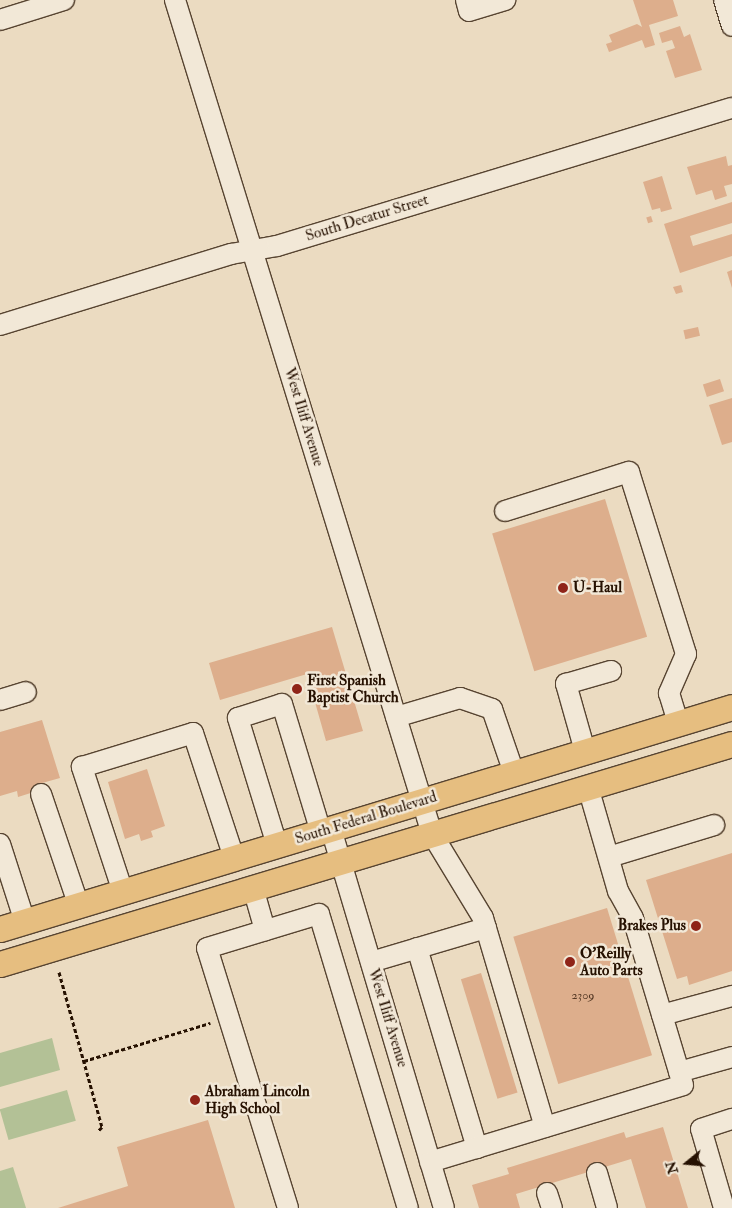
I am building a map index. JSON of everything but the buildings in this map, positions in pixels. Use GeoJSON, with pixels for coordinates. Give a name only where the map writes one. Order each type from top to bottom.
{"type":"FeatureCollection","features":[{"type":"Feature","properties":{"kind":"main road","name":"South Federal Boulevard"},"geometry":{"type":"LineString","coordinates":[[0,930],[732,707]]}},
{"type":"Feature","properties":{"kind":"main road"},"geometry":{"type":"LineString","coordinates":[[0,964],[732,744]]}},
{"type":"Feature","properties":{"kind":"street"},"geometry":{"type":"LineString","coordinates":[[0,20],[64,0]]}},
{"type":"Feature","properties":{"kind":"street","name":"West Iliff Avenue"},"geometry":{"type":"LineString","coordinates":[[176,0],[432,834],[486,928],[545,1127]]}},
{"type":"Feature","properties":{"kind":"street"},"geometry":{"type":"LineString","coordinates":[[466,0],[469,11],[506,0]]}},
{"type":"Feature","properties":{"kind":"street"},"geometry":{"type":"LineString","coordinates":[[724,0],[732,26]]}},
{"type":"Feature","properties":{"kind":"street","name":"South Decatur Street"},"geometry":{"type":"LineString","coordinates":[[0,325],[252,250],[277,246],[732,108]]}},
{"type":"Feature","properties":{"kind":"street"},"geometry":{"type":"LineString","coordinates":[[505,511],[629,472],[686,654],[669,693],[678,723]]}},
{"type":"Feature","properties":{"kind":"street"},"geometry":{"type":"LineString","coordinates":[[586,751],[566,684],[611,671]]}},
{"type":"Feature","properties":{"kind":"street"},"geometry":{"type":"LineString","coordinates":[[0,700],[26,692]]}},
{"type":"Feature","properties":{"kind":"street"},"geometry":{"type":"LineString","coordinates":[[396,717],[460,698],[492,709],[514,773]]}},
{"type":"Feature","properties":{"kind":"street","name":"West Iliff Avenue"},"geometry":{"type":"LineString","coordinates":[[277,845],[238,718],[282,704],[326,830],[341,862],[444,1208]]}},
{"type":"Feature","properties":{"kind":"street"},"geometry":{"type":"LineString","coordinates":[[123,892],[82,767],[193,733],[234,858]]}},
{"type":"Feature","properties":{"kind":"street"},"geometry":{"type":"LineString","coordinates":[[430,1162],[683,1085],[634,918],[618,891],[588,787]]}},
{"type":"Feature","properties":{"kind":"street"},"geometry":{"type":"LineString","coordinates":[[41,794],[78,906]]}},
{"type":"Feature","properties":{"kind":"street"},"geometry":{"type":"LineString","coordinates":[[608,857],[714,825]]}},
{"type":"Feature","properties":{"kind":"street"},"geometry":{"type":"LineString","coordinates":[[0,844],[25,922]]}},
{"type":"Feature","properties":{"kind":"street"},"geometry":{"type":"LineString","coordinates":[[253,888],[265,930]]}},
{"type":"Feature","properties":{"kind":"street"},"geometry":{"type":"LineString","coordinates":[[288,1208],[207,948],[319,914],[408,1208]]}},
{"type":"Feature","properties":{"kind":"street"},"geometry":{"type":"LineString","coordinates":[[371,962],[486,928]]}},
{"type":"Feature","properties":{"kind":"street"},"geometry":{"type":"LineString","coordinates":[[417,948],[477,1148]]}},
{"type":"Feature","properties":{"kind":"street"},"geometry":{"type":"LineString","coordinates":[[662,1015],[732,996]]}},
{"type":"Feature","properties":{"kind":"street"},"geometry":{"type":"LineString","coordinates":[[679,1072],[732,1057]]}},
{"type":"Feature","properties":{"kind":"street"},"geometry":{"type":"LineString","coordinates":[[724,1208],[701,1129],[732,1119]]}},
{"type":"Feature","properties":{"kind":"street"},"geometry":{"type":"LineString","coordinates":[[597,1173],[607,1208]]}},
{"type":"Feature","properties":{"kind":"path"},"geometry":{"type":"LineString","coordinates":[[59,972],[102,1127],[98,1131]]}},
{"type":"Feature","properties":{"kind":"path"},"geometry":{"type":"LineString","coordinates":[[84,1061],[228,1017]]}},
{"type":"Feature","properties":{"kind":"green space"},"geometry":{"type":"Polygon","coordinates":[[[52,1038],[60,1070],[0,1087],[0,1053],[52,1038]]]}},
{"type":"Feature","properties":{"kind":"green space"},"geometry":{"type":"Polygon","coordinates":[[[67,1090],[76,1121],[9,1140],[0,1109],[67,1090]]]}},
{"type":"Feature","properties":{"kind":"green space"},"geometry":{"type":"Polygon","coordinates":[[[13,1167],[26,1208],[0,1208],[0,1171],[13,1167]]]}},
{"type":"Feature","properties":{"kind":"place","name":"U-Haul"},"geometry":{"type":"Point","coordinates":[563,588]}},
{"type":"Feature","properties":{"kind":"place","name":"First Spanish Baptist Church"},"geometry":{"type":"Point","coordinates":[297,689]}},
{"type":"Feature","properties":{"kind":"place","name":"Brakes Plus"},"geometry":{"type":"Point","coordinates":[696,926]}},
{"type":"Feature","properties":{"kind":"place","name":"O'Reilly Auto Parts"},"geometry":{"type":"Point","coordinates":[570,962]}},
{"type":"Feature","properties":{"kind":"place","name":"Abraham Lincoln High School"},"geometry":{"type":"Point","coordinates":[195,1100]}}]}
